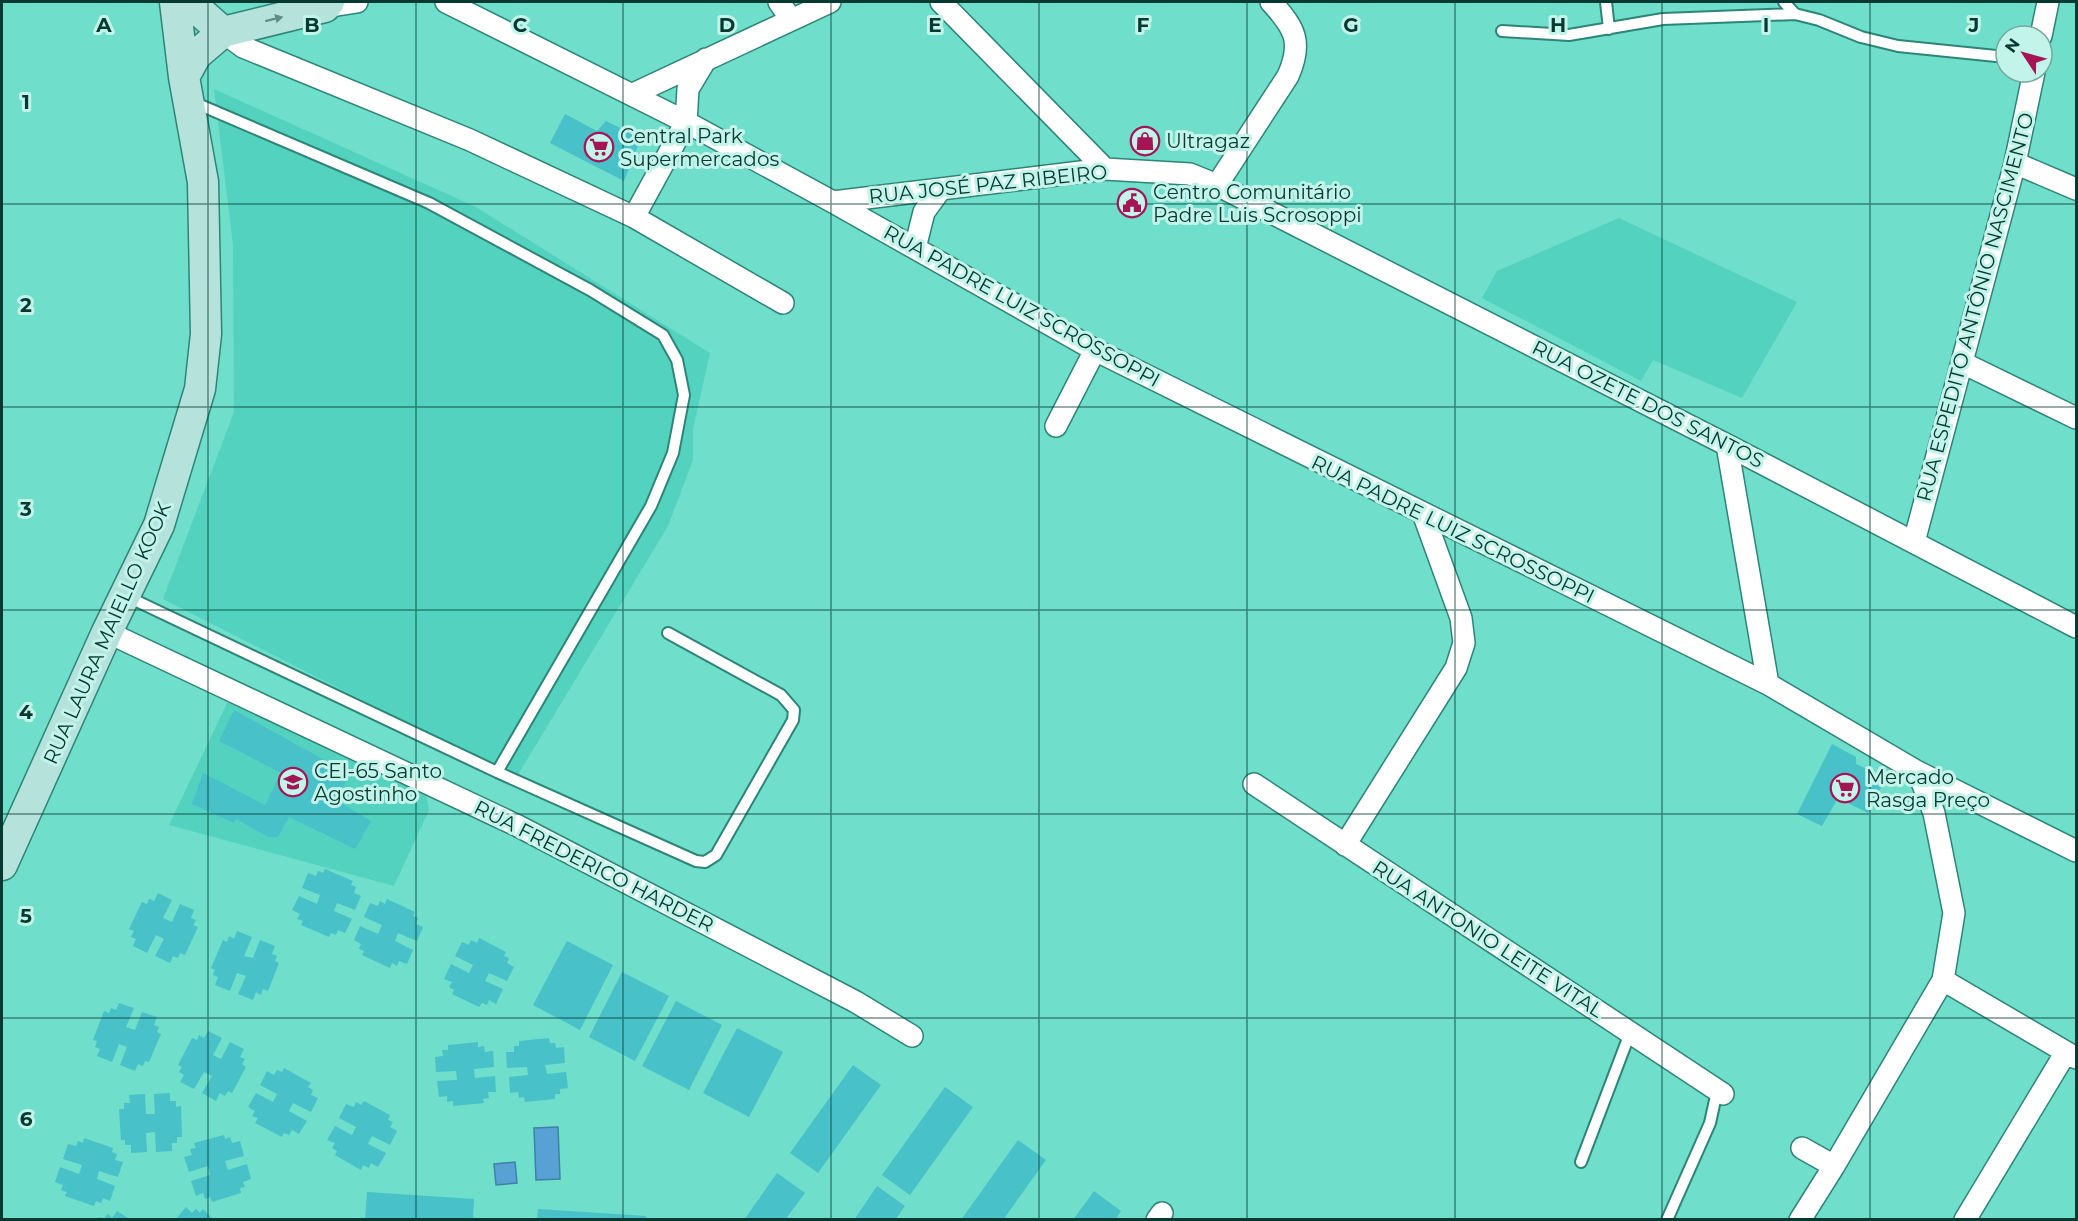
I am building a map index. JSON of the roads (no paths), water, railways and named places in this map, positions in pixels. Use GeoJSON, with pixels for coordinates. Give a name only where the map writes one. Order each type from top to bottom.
{"type":"FeatureCollection","features":[{"type":"Feature","properties":{"kind":"main road","name":"RUA LAURA MAIELLO KOOK"},"geometry":{"type":"LineString","coordinates":[[2,865],[106,632],[159,525],[200,389],[206,334],[203,182],[186,89],[175,2]]}},
{"type":"Feature","properties":{"kind":"main road"},"geometry":{"type":"LineString","coordinates":[[189,2],[223,32]]}},
{"type":"Feature","properties":{"kind":"main road"},"geometry":{"type":"LineString","coordinates":[[186,89],[196,55],[223,32],[327,4]]}},
{"type":"Feature","properties":{"kind":"street"},"geometry":{"type":"LineString","coordinates":[[327,4],[357,2]]}},
{"type":"Feature","properties":{"kind":"street","name":"RUA PADRE LUIZ SCROSSOPPI"},"geometry":{"type":"LineString","coordinates":[[446,2],[633,93],[833,202],[1095,350],[1424,516],[1768,684],[1918,772],[2076,851]]}},
{"type":"Feature","properties":{"kind":"street"},"geometry":{"type":"LineString","coordinates":[[466,2],[484,20]]}},
{"type":"Feature","properties":{"kind":"street"},"geometry":{"type":"LineString","coordinates":[[633,93],[668,79],[785,10],[830,2]]}},
{"type":"Feature","properties":{"kind":"street"},"geometry":{"type":"LineString","coordinates":[[941,2],[1105,169]]}},
{"type":"Feature","properties":{"kind":"street"},"geometry":{"type":"LineString","coordinates":[[2044,24],[2048,2]]}},
{"type":"Feature","properties":{"kind":"street"},"geometry":{"type":"LineString","coordinates":[[1217,184],[1288,76],[1296,56],[1296,35],[1277,4]]}},
{"type":"Feature","properties":{"kind":"street"},"geometry":{"type":"LineString","coordinates":[[223,32],[243,47],[470,140],[634,217],[783,303]]}},
{"type":"Feature","properties":{"kind":"street"},"geometry":{"type":"LineString","coordinates":[[634,217],[686,122],[688,89],[708,56]]}},
{"type":"Feature","properties":{"kind":"street","name":"RUA ESPEDITO ANTÔNIO NASCIMENTO"},"geometry":{"type":"LineString","coordinates":[[1914,542],[2016,163],[2032,84]]}},
{"type":"Feature","properties":{"kind":"street"},"geometry":{"type":"LineString","coordinates":[[2016,163],[2076,189]]}},
{"type":"Feature","properties":{"kind":"street","name":"RUA JOSÉ PAZ RIBEIRO"},"geometry":{"type":"LineString","coordinates":[[833,202],[1105,169],[1190,174],[1217,184]]}},
{"type":"Feature","properties":{"kind":"street","name":"RUA OZETE DOS SANTOS"},"geometry":{"type":"LineString","coordinates":[[1217,184],[2076,627]]}},
{"type":"Feature","properties":{"kind":"street"},"geometry":{"type":"LineString","coordinates":[[915,248],[924,212],[940,190]]}},
{"type":"Feature","properties":{"kind":"street"},"geometry":{"type":"LineString","coordinates":[[1056,426],[1095,350]]}},
{"type":"Feature","properties":{"kind":"street"},"geometry":{"type":"LineString","coordinates":[[1963,363],[2076,418]]}},
{"type":"Feature","properties":{"kind":"street"},"geometry":{"type":"LineString","coordinates":[[1727,445],[1768,684]]}},
{"type":"Feature","properties":{"kind":"street"},"geometry":{"type":"LineString","coordinates":[[1345,844],[1456,668],[1464,643],[1461,618],[1424,516]]}},
{"type":"Feature","properties":{"kind":"street","name":"RUA FREDERICO HARDER"},"geometry":{"type":"LineString","coordinates":[[106,632],[518,826],[856,1002],[912,1036]]}},
{"type":"Feature","properties":{"kind":"street"},"geometry":{"type":"LineString","coordinates":[[1800,1220],[1942,980],[1954,913],[1934,813],[1918,772]]}},
{"type":"Feature","properties":{"kind":"street","name":"RUA ANTONIO LEITE VITAL"},"geometry":{"type":"LineString","coordinates":[[1254,784],[1720,1092]]}},
{"type":"Feature","properties":{"kind":"street"},"geometry":{"type":"LineString","coordinates":[[1942,980],[2071,1055],[1965,1220]]}},
{"type":"Feature","properties":{"kind":"street"},"geometry":{"type":"LineString","coordinates":[[1802,1148],[1834,1166]]}},
{"type":"Feature","properties":{"kind":"lane"},"geometry":{"type":"LineString","coordinates":[[1605,2],[1609,29]]}},
{"type":"Feature","properties":{"kind":"lane"},"geometry":{"type":"LineString","coordinates":[[1784,2],[1795,14]]}},
{"type":"Feature","properties":{"kind":"lane"},"geometry":{"type":"LineString","coordinates":[[1502,32],[1569,35],[1663,19],[1795,14],[1819,20],[1861,37],[1898,46],[1994,56]]}},
{"type":"Feature","properties":{"kind":"lane"},"geometry":{"type":"LineString","coordinates":[[186,89],[439,209],[590,290],[663,335],[677,360],[684,395],[673,453],[651,506],[497,772]]}},
{"type":"Feature","properties":{"kind":"lane"},"geometry":{"type":"LineString","coordinates":[[125,596],[497,772],[696,861],[705,862],[716,855],[793,720],[794,710],[781,695],[668,633]]}},
{"type":"Feature","properties":{"kind":"lane"},"geometry":{"type":"LineString","coordinates":[[1581,1162],[1630,1033]]}},
{"type":"Feature","properties":{"kind":"lane"},"geometry":{"type":"LineString","coordinates":[[1667,1220],[1710,1123],[1720,1092]]}},
{"type":"Feature","properties":{"kind":"water"},"geometry":{"type":"Polygon","coordinates":[[[558,1127],[560,1179],[536,1180],[534,1128],[558,1127]]]}},
{"type":"Feature","properties":{"kind":"water"},"geometry":{"type":"Polygon","coordinates":[[[515,1162],[517,1183],[496,1185],[494,1164],[515,1162]]]}},
{"type":"Feature","properties":{"kind":"place","name":"Ultragaz"},"geometry":{"type":"Point","coordinates":[1145,141]}},
{"type":"Feature","properties":{"kind":"place","name":"Central Park Supermercados"},"geometry":{"type":"Point","coordinates":[599,147]}},
{"type":"Feature","properties":{"kind":"place","name":"Centro Comunitário Padre Luis Scrosoppi"},"geometry":{"type":"Point","coordinates":[1132,203]}},
{"type":"Feature","properties":{"kind":"place","name":"CEI-65 Santo Agostinho"},"geometry":{"type":"Point","coordinates":[293,782]}},
{"type":"Feature","properties":{"kind":"place","name":"Mercado Rasga Preço"},"geometry":{"type":"Point","coordinates":[1845,788]}}]}
